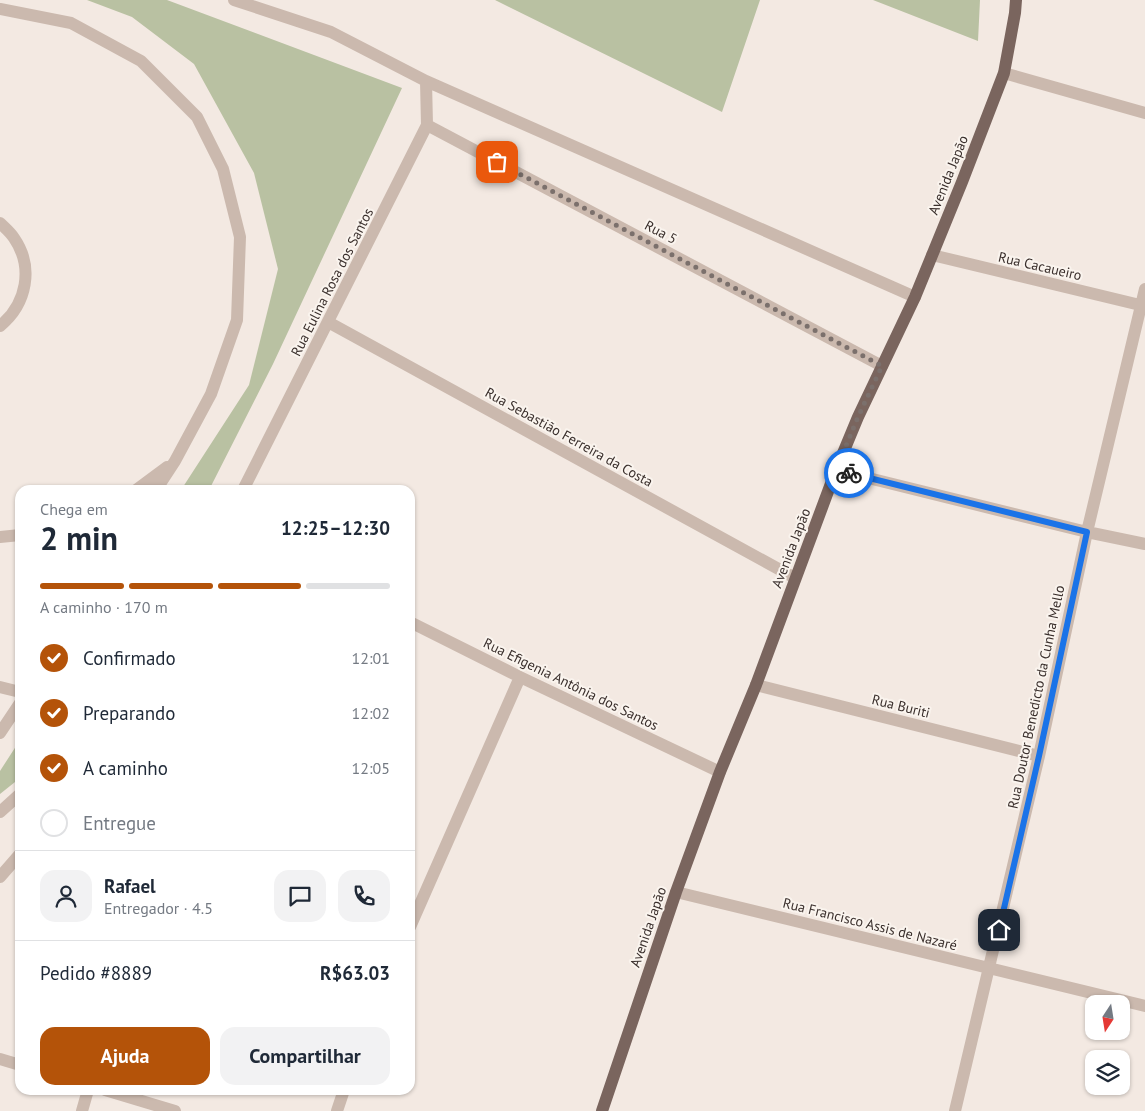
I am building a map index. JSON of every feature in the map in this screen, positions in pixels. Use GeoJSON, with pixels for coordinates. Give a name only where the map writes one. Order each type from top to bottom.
{"type":"FeatureCollection","features":[{"type":"Feature","properties":{"kind":"main road","name":"Avenida Japão"},"geometry":{"type":"LineString","coordinates":[[602,1111],[676,892],[836,470],[858,417],[916,297],[1004,73],[1016,0]]}},
{"type":"Feature","properties":{"kind":"street"},"geometry":{"type":"LineString","coordinates":[[234,0],[331,32],[426,82],[916,297]]}},
{"type":"Feature","properties":{"kind":"street"},"geometry":{"type":"LineString","coordinates":[[0,9],[71,23],[141,61],[196,117],[223,169],[240,237],[237,320],[211,394],[175,461],[159,485]]}},
{"type":"Feature","properties":{"kind":"street"},"geometry":{"type":"LineString","coordinates":[[1004,73],[1145,113]]}},
{"type":"Feature","properties":{"kind":"street","name":"Rua Eulina Rosa dos Santos"},"geometry":{"type":"LineString","coordinates":[[246,485],[427,125],[426,82]]}},
{"type":"Feature","properties":{"kind":"street","name":"Rua 5"},"geometry":{"type":"LineString","coordinates":[[427,125],[882,366]]}},
{"type":"Feature","properties":{"kind":"street"},"geometry":{"type":"LineString","coordinates":[[0,223],[13,236],[23,254],[26,276],[22,298],[11,317],[0,326]]}},
{"type":"Feature","properties":{"kind":"street","name":"Rua Cacaueiro"},"geometry":{"type":"LineString","coordinates":[[932,255],[1140,305]]}},
{"type":"Feature","properties":{"kind":"street","name":"Rua Doutor Benedicto da Cunha Mello"},"geometry":{"type":"LineString","coordinates":[[955,1111],[990,968],[1039,756],[1087,532],[1145,289]]}},
{"type":"Feature","properties":{"kind":"street","name":"Rua Sebastião Ferreira da Costa"},"geometry":{"type":"LineString","coordinates":[[328,322],[795,578]]}},
{"type":"Feature","properties":{"kind":"street"},"geometry":{"type":"LineString","coordinates":[[143,485],[175,461]]}},
{"type":"Feature","properties":{"kind":"street"},"geometry":{"type":"LineString","coordinates":[[836,470],[1087,532],[1145,544]]}},
{"type":"Feature","properties":{"kind":"street"},"geometry":{"type":"LineString","coordinates":[[0,537],[15,536]]}},
{"type":"Feature","properties":{"kind":"street","name":"Rua Efigenia Antônia dos Santos"},"geometry":{"type":"LineString","coordinates":[[415,624],[520,677],[720,772]]}},
{"type":"Feature","properties":{"kind":"street"},"geometry":{"type":"LineString","coordinates":[[415,903],[520,677]]}},
{"type":"Feature","properties":{"kind":"street","name":"Rua Buriti"},"geometry":{"type":"LineString","coordinates":[[756,684],[1039,756]]}},
{"type":"Feature","properties":{"kind":"street"},"geometry":{"type":"LineString","coordinates":[[0,687],[15,691]]}},
{"type":"Feature","properties":{"kind":"street"},"geometry":{"type":"LineString","coordinates":[[0,733],[15,710]]}},
{"type":"Feature","properties":{"kind":"street"},"geometry":{"type":"LineString","coordinates":[[0,812],[15,798]]}},
{"type":"Feature","properties":{"kind":"street"},"geometry":{"type":"LineString","coordinates":[[0,877],[15,860]]}},
{"type":"Feature","properties":{"kind":"street","name":"Rua Francisco Assis de Nazaré"},"geometry":{"type":"LineString","coordinates":[[676,892],[1145,1006]]}},
{"type":"Feature","properties":{"kind":"street"},"geometry":{"type":"LineString","coordinates":[[0,1059],[15,1064]]}},
{"type":"Feature","properties":{"kind":"street"},"geometry":{"type":"LineString","coordinates":[[82,1111],[87,1095]]}},
{"type":"Feature","properties":{"kind":"street"},"geometry":{"type":"LineString","coordinates":[[122,1095],[175,1111]]}},
{"type":"Feature","properties":{"kind":"street"},"geometry":{"type":"LineString","coordinates":[[337,1111],[342,1095]]}},
{"type":"Feature","properties":{"kind":"green space"},"geometry":{"type":"Polygon","coordinates":[[[87,0],[167,0],[402,88],[273,364],[212,485],[184,485],[249,385],[278,269],[254,173],[194,64],[132,17],[87,0]]]}},
{"type":"Feature","properties":{"kind":"green space"},"geometry":{"type":"Polygon","coordinates":[[[495,0],[760,0],[722,112],[495,0]]]}},
{"type":"Feature","properties":{"kind":"green space"},"geometry":{"type":"Polygon","coordinates":[[[873,0],[980,0],[978,41],[873,0]]]}},
{"type":"Feature","properties":{"kind":"green space"},"geometry":{"type":"Polygon","coordinates":[[[15,748],[15,782],[0,794],[0,771],[15,748]]]}},
{"type":"Feature","properties":{"kind":"way so far"},"geometry":{"type":"LineString","coordinates":[[497,162],[882,366],[836,470],[849,473]]}},
{"type":"Feature","properties":{"kind":"route"},"geometry":{"type":"LineString","coordinates":[[849,473],[1087,532],[999,930]]}}]}
